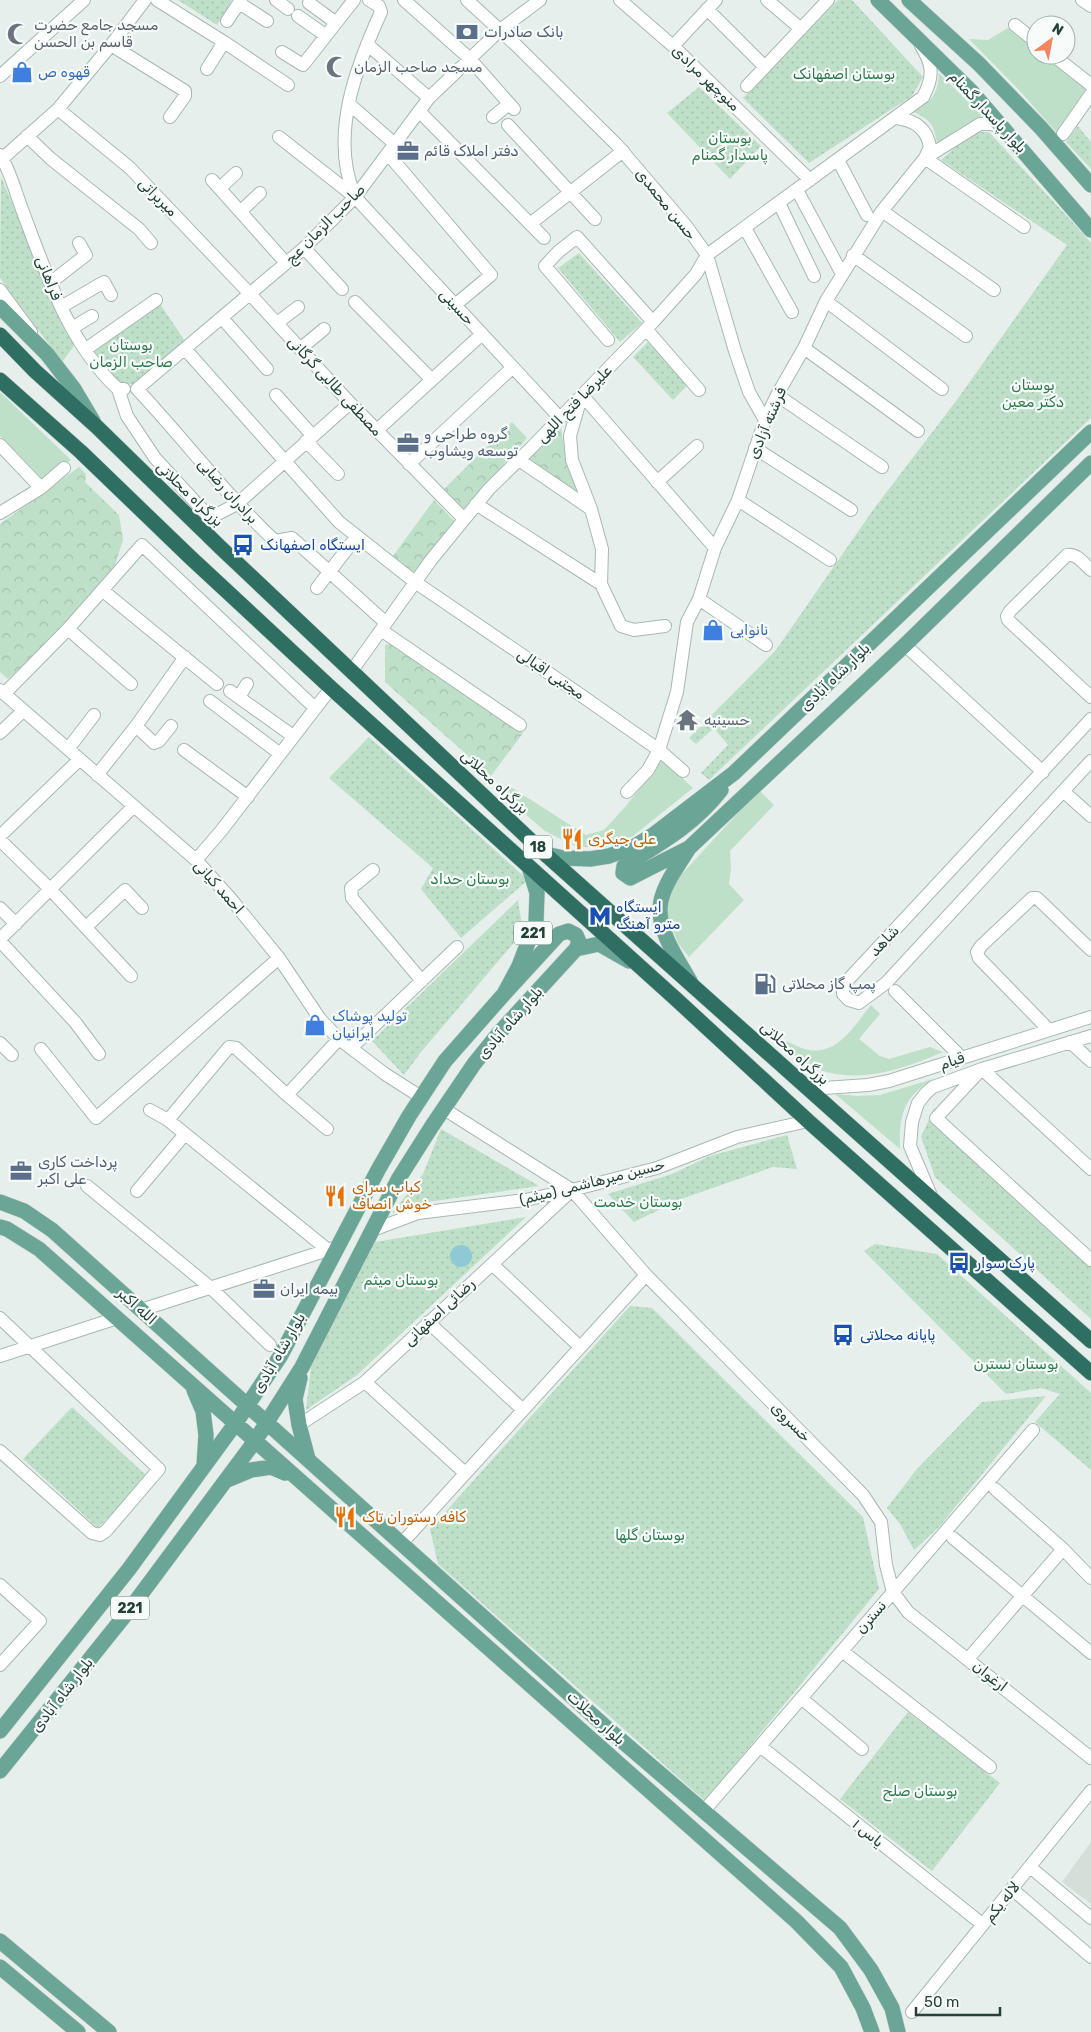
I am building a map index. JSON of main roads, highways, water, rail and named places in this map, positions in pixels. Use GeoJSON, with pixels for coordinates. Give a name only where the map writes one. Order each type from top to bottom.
{"type":"FeatureCollection","features":[{"type":"Feature","properties":{"kind":"highway","name":"بزرگراه محلاتی"},"geometry":{"type":"LineString","coordinates":[[0,335],[35,371],[97,427],[351,672],[545,854],[1091,1341]]}},
{"type":"Feature","properties":{"kind":"highway","name":"18"},"geometry":{"type":"LineString","coordinates":[[3,384],[81,452],[191,558],[331,688],[808,1121],[1091,1373]]}},
{"type":"Feature","properties":{"kind":"main road","name":"بلوار پاسدار گمنام"},"geometry":{"type":"LineString","coordinates":[[878,0],[971,91],[1091,230]]}},
{"type":"Feature","properties":{"kind":"main road","name":"بلوار پاسدار گمنام"},"geometry":{"type":"LineString","coordinates":[[909,0],[979,64],[1041,128],[1091,185]]}},
{"type":"Feature","properties":{"kind":"main road"},"geometry":{"type":"LineString","coordinates":[[0,307],[47,354],[74,389],[97,427]]}},
{"type":"Feature","properties":{"kind":"main road","name":"بلوار شاه آبادی"},"geometry":{"type":"LineString","coordinates":[[545,854],[564,858],[590,859],[609,856],[636,846],[653,835],[734,772],[1091,432]]}},
{"type":"Feature","properties":{"kind":"main road","name":"بلوار شاه آبادی"},"geometry":{"type":"LineString","coordinates":[[692,984],[664,930],[660,908],[665,890],[689,848],[905,645],[1091,463]]}},
{"type":"Feature","properties":{"kind":"main road"},"geometry":{"type":"LineString","coordinates":[[689,848],[630,878],[623,873],[624,866],[680,831],[708,807],[734,772]]}},
{"type":"Feature","properties":{"kind":"main road","name":"بلوار شاه آبادی"},"geometry":{"type":"LineString","coordinates":[[0,1731],[129,1569],[248,1405],[281,1355],[334,1249],[421,1097],[445,1061],[504,994],[519,966],[536,922],[537,893],[529,867]]}},
{"type":"Feature","properties":{"kind":"main road","name":"221"},"geometry":{"type":"LineString","coordinates":[[504,994],[559,934],[568,931],[576,935],[579,942],[576,949]]}},
{"type":"Feature","properties":{"kind":"main road"},"geometry":{"type":"LineString","coordinates":[[576,949],[598,944],[640,967]]}},
{"type":"Feature","properties":{"kind":"main road","name":"بلوار شاه آبادی"},"geometry":{"type":"LineString","coordinates":[[0,1771],[130,1609],[255,1441],[302,1367],[399,1178],[444,1109],[474,1064],[576,949]]}},
{"type":"Feature","properties":{"kind":"main road","name":"الله اکبر"},"geometry":{"type":"LineString","coordinates":[[0,1202],[24,1211],[52,1230],[267,1423]]}},
{"type":"Feature","properties":{"kind":"main road","name":"الله اکبر"},"geometry":{"type":"LineString","coordinates":[[0,1227],[7,1229],[39,1249],[255,1441]]}},
{"type":"Feature","properties":{"kind":"main road"},"geometry":{"type":"LineString","coordinates":[[117,1318],[142,1310]]}},
{"type":"Feature","properties":{"kind":"main road"},"geometry":{"type":"LineString","coordinates":[[302,1367],[296,1399],[299,1425],[308,1460]]}},
{"type":"Feature","properties":{"kind":"main road"},"geometry":{"type":"LineString","coordinates":[[191,1384],[204,1411],[206,1436],[204,1466]]}},
{"type":"Feature","properties":{"kind":"main road","name":"بلوار محلات"},"geometry":{"type":"LineString","coordinates":[[267,1423],[608,1729],[840,1928],[871,1970],[892,2008],[898,2032]]}},
{"type":"Feature","properties":{"kind":"main road","name":"بلوار محلات"},"geometry":{"type":"LineString","coordinates":[[255,1441],[796,1921],[841,1967],[864,2008],[872,2032]]}},
{"type":"Feature","properties":{"kind":"main road"},"geometry":{"type":"LineString","coordinates":[[226,1480],[252,1470],[271,1467],[297,1479]]}},
{"type":"Feature","properties":{"kind":"main road"},"geometry":{"type":"LineString","coordinates":[[0,1941],[109,2032]]}},
{"type":"Feature","properties":{"kind":"main road"},"geometry":{"type":"LineString","coordinates":[[0,1967],[78,2032]]}},
{"type":"Feature","properties":{"kind":"water"},"geometry":{"type":"Polygon","coordinates":[[[461,1245],[469,1248],[472,1256],[469,1264],[461,1267],[453,1264],[450,1256],[453,1248],[461,1245]]]}},
{"type":"Feature","properties":{"kind":"place","name":"بانک صادرات"},"geometry":{"type":"Point","coordinates":[467,32]}},
{"type":"Feature","properties":{"kind":"place","name":"مسجد جامع حضرت قاسم بن الحسن"},"geometry":{"type":"Point","coordinates":[18,34]}},
{"type":"Feature","properties":{"kind":"place","name":"مسجد صاحب الزمان"},"geometry":{"type":"Point","coordinates":[337,67]}},
{"type":"Feature","properties":{"kind":"place","name":"قهوه ص"},"geometry":{"type":"Point","coordinates":[22,72]}},
{"type":"Feature","properties":{"kind":"place","name":"دفتر املاک قائم"},"geometry":{"type":"Point","coordinates":[408,151]}},
{"type":"Feature","properties":{"kind":"place","name":"گروه طراحی و توسعه ویشاوب"},"geometry":{"type":"Point","coordinates":[408,443]}},
{"type":"Feature","properties":{"kind":"place","name":"ایستگاه اصفهانک"},"geometry":{"type":"Point","coordinates":[243,545]}},
{"type":"Feature","properties":{"kind":"place","name":"نانوایی"},"geometry":{"type":"Point","coordinates":[713,630]}},
{"type":"Feature","properties":{"kind":"place","name":"حسینیه"},"geometry":{"type":"Point","coordinates":[687,720]}},
{"type":"Feature","properties":{"kind":"place","name":"علی جیگری"},"geometry":{"type":"Point","coordinates":[572,839]}},
{"type":"Feature","properties":{"kind":"place","name":"ایستگاه مترو آهنگ"},"geometry":{"type":"Point","coordinates":[600,916]}},
{"type":"Feature","properties":{"kind":"place","name":"پمپ گاز محلاتی"},"geometry":{"type":"Point","coordinates":[765,984]}},
{"type":"Feature","properties":{"kind":"place","name":"تولید پوشاک ایرانیان"},"geometry":{"type":"Point","coordinates":[315,1025]}},
{"type":"Feature","properties":{"kind":"place","name":"پرداخت کاری علی اکبر"},"geometry":{"type":"Point","coordinates":[21,1171]}},
{"type":"Feature","properties":{"kind":"place","name":"کباب سرای خوش انصاف"},"geometry":{"type":"Point","coordinates":[335,1196]}},
{"type":"Feature","properties":{"kind":"place","name":"پارک سوار"},"geometry":{"type":"Point","coordinates":[959,1263]}},
{"type":"Feature","properties":{"kind":"place","name":"بیمه ایران"},"geometry":{"type":"Point","coordinates":[264,1289]}},
{"type":"Feature","properties":{"kind":"place","name":"پایانه محلاتی"},"geometry":{"type":"Point","coordinates":[843,1335]}},
{"type":"Feature","properties":{"kind":"place","name":"کافه رستوران تاک"},"geometry":{"type":"Point","coordinates":[345,1517]}},
{"type":"Feature","properties":{"kind":"park label","name":"بوستان اصفهانک"},"geometry":{"type":"Point","coordinates":[844,74]}},
{"type":"Feature","properties":{"kind":"park label","name":"بوستان پاسدار گمنام"},"geometry":{"type":"Point","coordinates":[730,146]}},
{"type":"Feature","properties":{"kind":"park label","name":"بوستان صاحب الزمان"},"geometry":{"type":"Point","coordinates":[131,354]}},
{"type":"Feature","properties":{"kind":"park label","name":"بوستان دکتر معین"},"geometry":{"type":"Point","coordinates":[1033,394]}},
{"type":"Feature","properties":{"kind":"park label","name":"بوستان حداد"},"geometry":{"type":"Point","coordinates":[470,879]}},
{"type":"Feature","properties":{"kind":"park label","name":"بوستان خدمت"},"geometry":{"type":"Point","coordinates":[638,1202]}},
{"type":"Feature","properties":{"kind":"park label","name":"بوستان میثم"},"geometry":{"type":"Point","coordinates":[401,1280]}},
{"type":"Feature","properties":{"kind":"park label","name":"بوستان نسترن"},"geometry":{"type":"Point","coordinates":[1016,1364]}},
{"type":"Feature","properties":{"kind":"park label","name":"بوستان گلها"},"geometry":{"type":"Point","coordinates":[650,1535]}},
{"type":"Feature","properties":{"kind":"park label","name":"بوستان صلح"},"geometry":{"type":"Point","coordinates":[920,1791]}}]}
